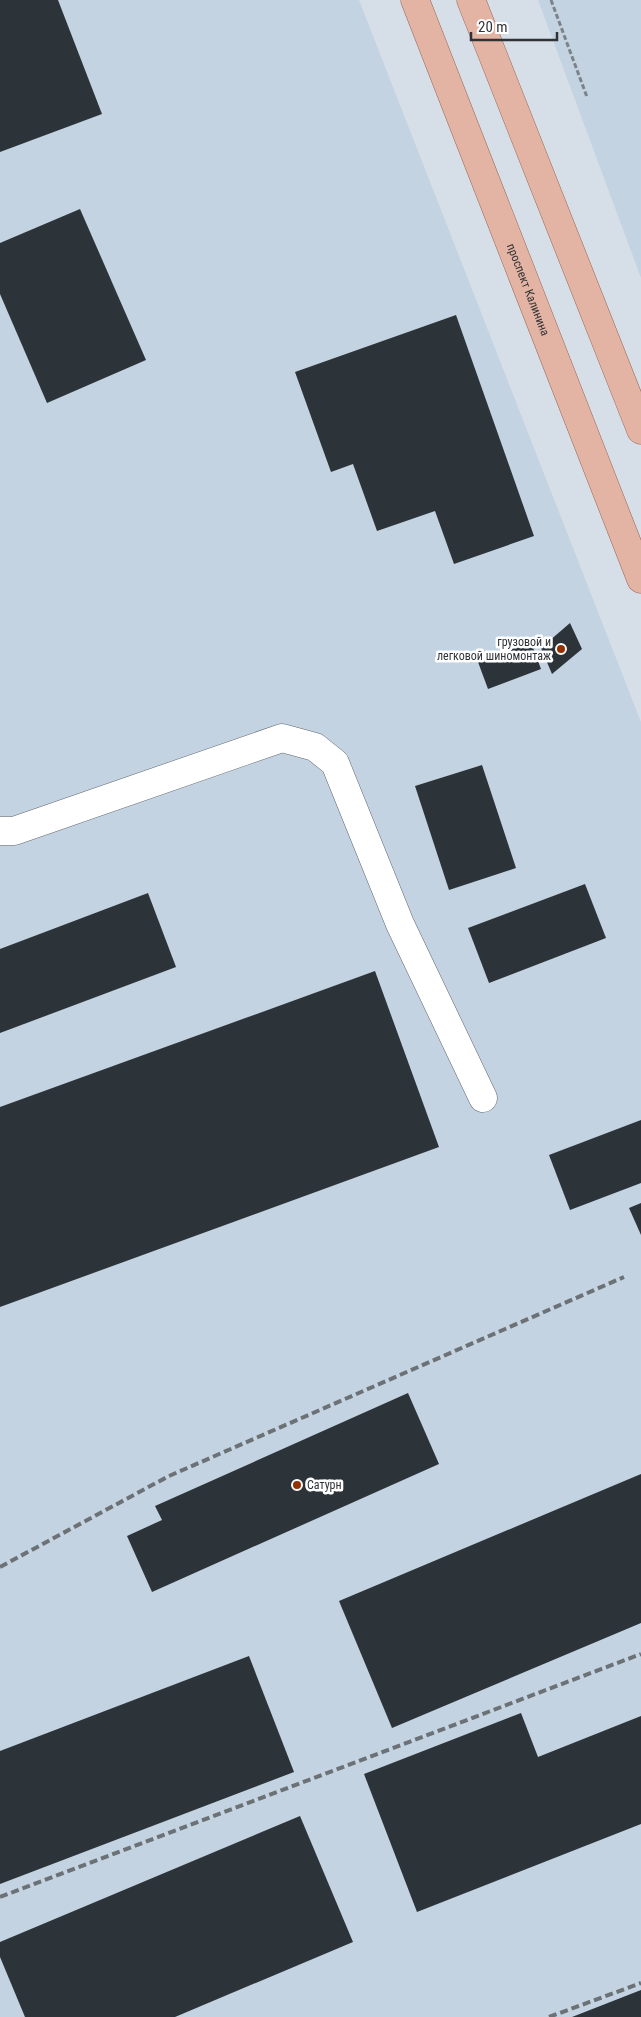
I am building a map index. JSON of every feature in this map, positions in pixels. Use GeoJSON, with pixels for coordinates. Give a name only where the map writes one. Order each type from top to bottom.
{"type":"FeatureCollection","features":[{"type":"Feature","properties":{"kind":"main road","name":"проспект Калинина"},"geometry":{"type":"LineString","coordinates":[[415,0],[641,579]]}},
{"type":"Feature","properties":{"kind":"main road"},"geometry":{"type":"LineString","coordinates":[[471,0],[641,430]]}},
{"type":"Feature","properties":{"kind":"lane"},"geometry":{"type":"LineString","coordinates":[[0,831],[14,831],[282,738],[315,747],[335,763],[400,924],[483,1098]]}},
{"type":"Feature","properties":{"kind":"path"},"geometry":{"type":"LineString","coordinates":[[551,0],[587,97]]}},
{"type":"Feature","properties":{"kind":"shaded area"},"geometry":{"type":"Polygon","coordinates":[[[0,0],[359,0],[641,722],[641,2017],[0,2017],[0,0]]]}},
{"type":"Feature","properties":{"kind":"shaded area"},"geometry":{"type":"Polygon","coordinates":[[[538,0],[641,0],[641,278],[538,0]]]}},
{"type":"Feature","properties":{"kind":"building"},"geometry":{"type":"Polygon","coordinates":[[[0,0],[58,0],[102,114],[0,152],[0,0]]]}},
{"type":"Feature","properties":{"kind":"building"},"geometry":{"type":"Polygon","coordinates":[[[80,209],[146,360],[47,403],[0,294],[0,243],[80,209]]]}},
{"type":"Feature","properties":{"kind":"building"},"geometry":{"type":"Polygon","coordinates":[[[456,315],[534,536],[454,564],[435,511],[377,531],[353,464],[331,472],[295,372],[456,315]]]}},
{"type":"Feature","properties":{"kind":"building"},"geometry":{"type":"Polygon","coordinates":[[[570,623],[582,649],[552,674],[541,648],[570,623]]]}},
{"type":"Feature","properties":{"kind":"building"},"geometry":{"type":"Polygon","coordinates":[[[531,642],[541,669],[488,689],[478,662],[531,642]]]}},
{"type":"Feature","properties":{"kind":"building"},"geometry":{"type":"Polygon","coordinates":[[[482,765],[516,868],[449,890],[415,786],[482,765]]]}},
{"type":"Feature","properties":{"kind":"building"},"geometry":{"type":"Polygon","coordinates":[[[585,884],[606,938],[489,983],[468,928],[585,884]]]}},
{"type":"Feature","properties":{"kind":"building"},"geometry":{"type":"Polygon","coordinates":[[[148,893],[176,967],[0,1033],[0,949],[148,893]]]}},
{"type":"Feature","properties":{"kind":"building"},"geometry":{"type":"Polygon","coordinates":[[[375,971],[439,1147],[0,1307],[0,1107],[375,971]]]}},
{"type":"Feature","properties":{"kind":"building"},"geometry":{"type":"Polygon","coordinates":[[[641,1120],[641,1183],[570,1210],[549,1155],[641,1120]]]}},
{"type":"Feature","properties":{"kind":"building"},"geometry":{"type":"Polygon","coordinates":[[[641,1203],[641,1235],[629,1208],[641,1203]]]}},
{"type":"Feature","properties":{"kind":"building","name":"Сатурн"},"geometry":{"type":"Polygon","coordinates":[[[408,1393],[439,1464],[152,1592],[127,1536],[162,1520],[155,1506],[408,1393]]]}},
{"type":"Feature","properties":{"kind":"building"},"geometry":{"type":"Polygon","coordinates":[[[641,1474],[641,1623],[392,1728],[339,1601],[641,1474]]]}},
{"type":"Feature","properties":{"kind":"building"},"geometry":{"type":"Polygon","coordinates":[[[249,1656],[294,1772],[0,1884],[0,1751],[249,1656]]]}},
{"type":"Feature","properties":{"kind":"building"},"geometry":{"type":"Polygon","coordinates":[[[521,1713],[538,1757],[641,1716],[641,1824],[417,1912],[364,1774],[521,1713]]]}},
{"type":"Feature","properties":{"kind":"building"},"geometry":{"type":"Polygon","coordinates":[[[300,1816],[353,1942],[175,2017],[25,2017],[0,1957],[0,1942],[300,1816]]]}},
{"type":"Feature","properties":{"kind":"building"},"geometry":{"type":"Polygon","coordinates":[[[641,1990],[641,2017],[572,2017],[641,1990]]]}},
{"type":"Feature","properties":{"kind":"railway"},"geometry":{"type":"LineString","coordinates":[[0,1567],[169,1476],[624,1277]]}},
{"type":"Feature","properties":{"kind":"railway"},"geometry":{"type":"LineString","coordinates":[[0,1897],[641,1654]]}},
{"type":"Feature","properties":{"kind":"railway"},"geometry":{"type":"LineString","coordinates":[[549,2017],[641,1983]]}},
{"type":"Feature","properties":{"kind":"place","name":"грузовой и легковой шиномонтаж"},"geometry":{"type":"Point","coordinates":[561,649]}},
{"type":"Feature","properties":{"kind":"place","name":"Сатурн"},"geometry":{"type":"Point","coordinates":[297,1485]}}]}
